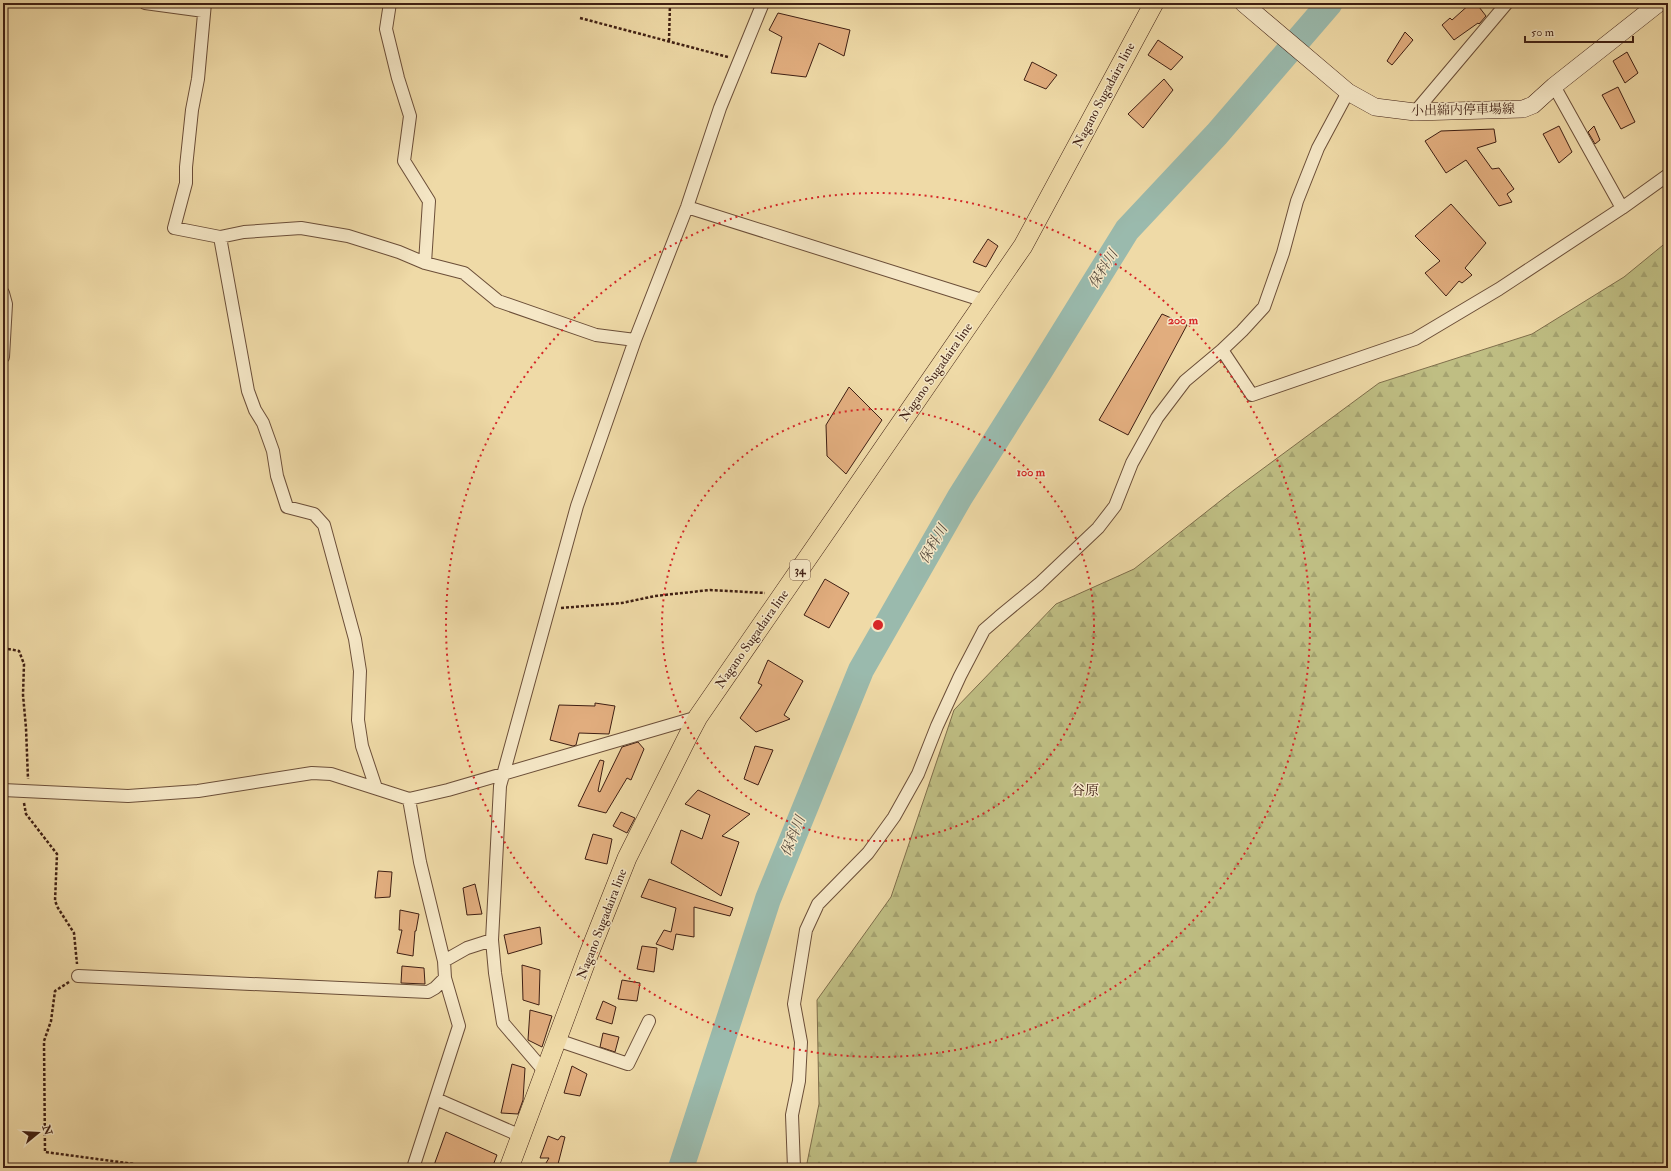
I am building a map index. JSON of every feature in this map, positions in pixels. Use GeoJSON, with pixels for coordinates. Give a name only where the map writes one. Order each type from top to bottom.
{"type":"FeatureCollection","features":[{"type":"Feature","properties":{"kind":"main road","name":"Nagano Sugadaira line"},"geometry":{"type":"LineString","coordinates":[[509,1168],[628,858],[698,717],[1023,246],[1154,3]]}},
{"type":"Feature","properties":{"kind":"main road","name":"小出綿内停車場線"},"geometry":{"type":"LineString","coordinates":[[1243,3],[1348,92],[1375,107],[1415,112],[1524,109],[1533,105],[1554,86],[1659,3]]}},
{"type":"Feature","properties":{"kind":"street"},"geometry":{"type":"LineString","coordinates":[[145,3],[205,7],[198,79],[192,110],[186,167],[186,183],[174,228],[220,237],[244,232],[301,228],[348,236],[399,252],[425,263],[464,273],[498,301],[596,335],[634,340]]}},
{"type":"Feature","properties":{"kind":"street"},"geometry":{"type":"LineString","coordinates":[[390,3],[386,29],[398,78],[410,116],[404,161],[429,201],[425,263]]}},
{"type":"Feature","properties":{"kind":"street"},"geometry":{"type":"LineString","coordinates":[[545,1072],[503,1023],[495,973],[492,940],[500,786],[577,506],[634,340],[687,207],[720,108],[763,3]]}},
{"type":"Feature","properties":{"kind":"street"},"geometry":{"type":"LineString","coordinates":[[1415,112],[1507,3]]}},
{"type":"Feature","properties":{"kind":"street"},"geometry":{"type":"LineString","coordinates":[[1554,86],[1622,208]]}},
{"type":"Feature","properties":{"kind":"street"},"geometry":{"type":"LineString","coordinates":[[794,1168],[792,1115],[799,1081],[801,1042],[794,1004],[806,930],[818,904],[868,853],[894,817],[918,774],[950,697],[984,630],[1039,584],[1098,528],[1115,506],[1132,463],[1157,418],[1186,381],[1242,332],[1264,307],[1283,253],[1297,201],[1318,148],[1348,92]]}},
{"type":"Feature","properties":{"kind":"street"},"geometry":{"type":"LineString","coordinates":[[1222,350],[1252,395],[1415,339],[1499,290],[1622,208],[1668,175]]}},
{"type":"Feature","properties":{"kind":"street"},"geometry":{"type":"LineString","coordinates":[[687,207],[984,301]]}},
{"type":"Feature","properties":{"kind":"street"},"geometry":{"type":"LineString","coordinates":[[220,237],[248,391],[255,410],[263,423],[273,451],[277,476],[287,507],[314,514],[324,525],[355,639],[360,671],[358,720],[362,746],[376,788]]}},
{"type":"Feature","properties":{"kind":"street"},"geometry":{"type":"LineString","coordinates":[[3,292],[6,304],[3,357]]}},
{"type":"Feature","properties":{"kind":"street"},"geometry":{"type":"LineString","coordinates":[[3,790],[128,796],[198,791],[312,773],[331,774],[408,799],[448,790],[698,717]]}},
{"type":"Feature","properties":{"kind":"street"},"geometry":{"type":"LineString","coordinates":[[408,799],[420,862],[444,961],[445,978],[459,1026],[413,1168]]}},
{"type":"Feature","properties":{"kind":"street"},"geometry":{"type":"LineString","coordinates":[[444,961],[467,948],[492,940]]}},
{"type":"Feature","properties":{"kind":"street"},"geometry":{"type":"LineString","coordinates":[[78,976],[428,992],[435,988],[445,978]]}},
{"type":"Feature","properties":{"kind":"street"},"geometry":{"type":"LineString","coordinates":[[557,1040],[628,1064],[649,1021]]}},
{"type":"Feature","properties":{"kind":"street"},"geometry":{"type":"LineString","coordinates":[[436,1099],[521,1136]]}},
{"type":"Feature","properties":{"kind":"path"},"geometry":{"type":"LineString","coordinates":[[669,41],[670,3]]}},
{"type":"Feature","properties":{"kind":"path"},"geometry":{"type":"LineString","coordinates":[[580,18],[740,60]]}},
{"type":"Feature","properties":{"kind":"path"},"geometry":{"type":"LineString","coordinates":[[548,610],[622,603],[655,596],[710,590],[783,593]]}},
{"type":"Feature","properties":{"kind":"path"},"geometry":{"type":"LineString","coordinates":[[3,648],[18,651],[24,664],[23,695],[26,728],[26,814],[57,854],[55,901],[74,933],[78,976],[55,991],[51,1021],[44,1041],[45,1152],[149,1166],[149,1168]]}},
{"type":"Feature","properties":{"kind":"green space"},"geometry":{"type":"Polygon","coordinates":[[[1668,241],[1668,1168],[806,1168],[819,1104],[817,1000],[891,897],[954,710],[1056,604],[1134,569],[1234,490],[1379,383],[1532,334],[1624,277],[1668,241]]]}},
{"type":"Feature","properties":{"kind":"building"},"geometry":{"type":"Polygon","coordinates":[[[1471,3],[1476,3],[1486,16],[1479,24],[1478,23],[1454,40],[1442,25],[1450,18],[1452,20],[1471,3]]]}},
{"type":"Feature","properties":{"kind":"building"},"geometry":{"type":"Polygon","coordinates":[[[778,13],[850,30],[844,56],[819,43],[806,77],[771,73],[782,37],[769,30],[778,13]]]}},
{"type":"Feature","properties":{"kind":"building"},"geometry":{"type":"Polygon","coordinates":[[[1405,32],[1413,40],[1392,65],[1387,61],[1405,32]]]}},
{"type":"Feature","properties":{"kind":"building"},"geometry":{"type":"Polygon","coordinates":[[[1158,40],[1183,57],[1171,70],[1148,55],[1158,40]]]}},
{"type":"Feature","properties":{"kind":"building"},"geometry":{"type":"Polygon","coordinates":[[[1627,52],[1638,73],[1625,83],[1613,61],[1627,52]]]}},
{"type":"Feature","properties":{"kind":"building"},"geometry":{"type":"Polygon","coordinates":[[[1032,62],[1057,75],[1046,89],[1024,80],[1032,62]]]}},
{"type":"Feature","properties":{"kind":"building"},"geometry":{"type":"Polygon","coordinates":[[[1164,79],[1173,90],[1143,128],[1128,114],[1164,79]]]}},
{"type":"Feature","properties":{"kind":"building"},"geometry":{"type":"Polygon","coordinates":[[[1618,87],[1635,122],[1621,129],[1602,95],[1618,87]]]}},
{"type":"Feature","properties":{"kind":"building"},"geometry":{"type":"Polygon","coordinates":[[[1559,126],[1572,152],[1559,163],[1543,134],[1559,126]]]}},
{"type":"Feature","properties":{"kind":"building"},"geometry":{"type":"Polygon","coordinates":[[[1594,126],[1600,140],[1595,144],[1588,132],[1594,126]]]}},
{"type":"Feature","properties":{"kind":"building"},"geometry":{"type":"Polygon","coordinates":[[[1494,129],[1496,142],[1477,148],[1492,169],[1499,168],[1514,189],[1507,194],[1512,202],[1499,206],[1466,160],[1446,173],[1425,141],[1441,131],[1494,129]]]}},
{"type":"Feature","properties":{"kind":"building"},"geometry":{"type":"Polygon","coordinates":[[[1451,204],[1486,243],[1465,268],[1472,275],[1462,283],[1459,281],[1446,296],[1425,273],[1440,261],[1415,236],[1451,204]]]}},
{"type":"Feature","properties":{"kind":"building"},"geometry":{"type":"Polygon","coordinates":[[[988,239],[998,246],[986,267],[973,262],[988,239]]]}},
{"type":"Feature","properties":{"kind":"building"},"geometry":{"type":"Polygon","coordinates":[[[1162,314],[1187,325],[1128,435],[1099,420],[1162,314]]]}},
{"type":"Feature","properties":{"kind":"building"},"geometry":{"type":"Polygon","coordinates":[[[849,387],[882,420],[846,474],[827,456],[826,425],[849,387]]]}},
{"type":"Feature","properties":{"kind":"building"},"geometry":{"type":"Polygon","coordinates":[[[825,579],[849,593],[829,628],[804,615],[825,579]]]}},
{"type":"Feature","properties":{"kind":"building"},"geometry":{"type":"Polygon","coordinates":[[[768,660],[803,681],[784,715],[790,719],[756,732],[740,718],[762,685],[758,683],[768,660]]]}},
{"type":"Feature","properties":{"kind":"building"},"geometry":{"type":"Polygon","coordinates":[[[595,703],[615,706],[609,734],[579,733],[576,745],[573,746],[550,740],[559,705],[595,706],[595,703]]]}},
{"type":"Feature","properties":{"kind":"building"},"geometry":{"type":"Polygon","coordinates":[[[638,742],[644,749],[631,780],[627,778],[606,813],[578,806],[600,760],[604,761],[598,791],[600,792],[622,747],[638,742]]]}},
{"type":"Feature","properties":{"kind":"building"},"geometry":{"type":"Polygon","coordinates":[[[755,746],[773,750],[758,785],[744,779],[755,746]]]}},
{"type":"Feature","properties":{"kind":"building"},"geometry":{"type":"Polygon","coordinates":[[[698,790],[750,814],[722,836],[739,842],[721,896],[671,863],[681,830],[702,839],[710,815],[685,804],[698,790]]]}},
{"type":"Feature","properties":{"kind":"building"},"geometry":{"type":"Polygon","coordinates":[[[621,812],[635,818],[627,833],[613,826],[621,812]]]}},
{"type":"Feature","properties":{"kind":"building"},"geometry":{"type":"Polygon","coordinates":[[[593,834],[612,839],[607,864],[585,859],[593,834]]]}},
{"type":"Feature","properties":{"kind":"building"},"geometry":{"type":"Polygon","coordinates":[[[378,871],[392,872],[390,897],[375,898],[378,871]]]}},
{"type":"Feature","properties":{"kind":"building"},"geometry":{"type":"Polygon","coordinates":[[[649,879],[733,908],[730,916],[694,907],[694,937],[676,934],[673,950],[656,944],[664,930],[671,932],[676,908],[641,897],[649,879]]]}},
{"type":"Feature","properties":{"kind":"building"},"geometry":{"type":"Polygon","coordinates":[[[475,884],[482,914],[467,915],[463,888],[475,884]]]}},
{"type":"Feature","properties":{"kind":"building"},"geometry":{"type":"Polygon","coordinates":[[[400,910],[419,914],[415,931],[413,956],[397,953],[402,930],[399,930],[400,910]]]}},
{"type":"Feature","properties":{"kind":"building"},"geometry":{"type":"Polygon","coordinates":[[[540,927],[542,944],[508,954],[504,935],[540,927]]]}},
{"type":"Feature","properties":{"kind":"building"},"geometry":{"type":"Polygon","coordinates":[[[642,946],[657,948],[654,972],[637,969],[642,946]]]}},
{"type":"Feature","properties":{"kind":"building"},"geometry":{"type":"Polygon","coordinates":[[[522,965],[540,970],[539,1005],[523,1000],[522,965]]]}},
{"type":"Feature","properties":{"kind":"building"},"geometry":{"type":"Polygon","coordinates":[[[402,966],[424,968],[425,984],[401,983],[402,966]]]}},
{"type":"Feature","properties":{"kind":"building"},"geometry":{"type":"Polygon","coordinates":[[[622,980],[640,983],[637,1001],[618,999],[622,980]]]}},
{"type":"Feature","properties":{"kind":"building"},"geometry":{"type":"Polygon","coordinates":[[[603,1001],[616,1007],[612,1024],[596,1019],[603,1001]]]}},
{"type":"Feature","properties":{"kind":"building"},"geometry":{"type":"Polygon","coordinates":[[[530,1010],[552,1016],[542,1047],[528,1040],[530,1010]]]}},
{"type":"Feature","properties":{"kind":"building"},"geometry":{"type":"Polygon","coordinates":[[[603,1033],[619,1037],[615,1052],[600,1047],[603,1033]]]}},
{"type":"Feature","properties":{"kind":"building"},"geometry":{"type":"Polygon","coordinates":[[[512,1064],[525,1068],[523,1100],[518,1114],[501,1113],[512,1064]]]}},
{"type":"Feature","properties":{"kind":"building"},"geometry":{"type":"Polygon","coordinates":[[[572,1066],[587,1074],[580,1096],[564,1093],[572,1066]]]}},
{"type":"Feature","properties":{"kind":"building"},"geometry":{"type":"Polygon","coordinates":[[[446,1132],[497,1155],[492,1168],[433,1168],[446,1132]]]}},
{"type":"Feature","properties":{"kind":"building"},"geometry":{"type":"Polygon","coordinates":[[[548,1136],[558,1140],[561,1136],[565,1137],[557,1168],[543,1168],[549,1158],[540,1158],[548,1136]]]}},
{"type":"Feature","properties":{"kind":"waterway","name":"保科川"},"geometry":{"type":"LineString","coordinates":[[681,1168],[768,899],[861,670],[960,497],[1127,230],[1217,134],[1330,3]]}},
{"type":"Feature","properties":{"kind":"district","name":"谷原"},"geometry":{"type":"Point","coordinates":[1085,790]}}]}
